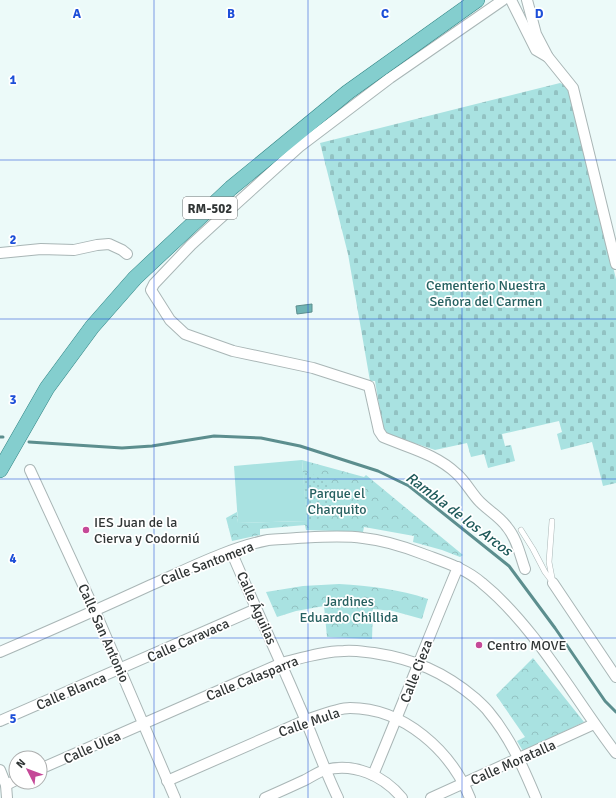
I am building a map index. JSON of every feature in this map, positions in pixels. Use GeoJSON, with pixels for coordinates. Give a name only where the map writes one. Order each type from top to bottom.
{"type":"FeatureCollection","features":[{"type":"Feature","properties":{"kind":"main road","name":"RM-502"},"geometry":{"type":"LineString","coordinates":[[0,470],[47,388],[92,327],[135,278],[231,188],[348,92],[477,0]]}},
{"type":"Feature","properties":{"kind":"street"},"geometry":{"type":"LineString","coordinates":[[503,0],[390,78],[300,147],[191,245],[154,284],[151,290],[170,320],[185,334],[233,351],[313,368],[369,386],[379,431],[383,437],[426,453],[442,462],[457,474],[480,502],[507,526],[514,537],[525,569]]}},
{"type":"Feature","properties":{"kind":"street"},"geometry":{"type":"LineString","coordinates":[[511,0],[536,50],[548,58]]}},
{"type":"Feature","properties":{"kind":"street"},"geometry":{"type":"LineString","coordinates":[[527,0],[536,34],[548,58],[573,88],[616,264]]}},
{"type":"Feature","properties":{"kind":"street"},"geometry":{"type":"LineString","coordinates":[[0,253],[41,249],[74,250],[109,244],[127,254]]}},
{"type":"Feature","properties":{"kind":"street","name":"Calle San Antonio"},"geometry":{"type":"LineString","coordinates":[[30,470],[95,611],[175,798]]}},
{"type":"Feature","properties":{"kind":"street","name":"Calle Santomera"},"geometry":{"type":"LineString","coordinates":[[0,652],[231,551],[268,540],[316,537],[363,538],[408,548],[458,567],[470,573],[484,584],[503,602],[521,623],[616,753]]}},
{"type":"Feature","properties":{"kind":"street","name":"Calle Águilas"},"geometry":{"type":"LineString","coordinates":[[231,551],[282,664],[338,798]]}},
{"type":"Feature","properties":{"kind":"street","name":"Calle Cieza"},"geometry":{"type":"LineString","coordinates":[[373,775],[458,567]]}},
{"type":"Feature","properties":{"kind":"street"},"geometry":{"type":"LineString","coordinates":[[553,583],[616,677]]}},
{"type":"Feature","properties":{"kind":"street","name":"Calle Caravaca"},"geometry":{"type":"LineString","coordinates":[[120,670],[256,609]]}},
{"type":"Feature","properties":{"kind":"street","name":"Calle Calasparra"},"geometry":{"type":"LineString","coordinates":[[143,724],[282,664],[318,654],[343,650],[396,656],[430,668],[464,690],[487,709],[505,734],[520,759],[536,798]]}},
{"type":"Feature","properties":{"kind":"street","name":"Calle Blanca"},"geometry":{"type":"LineString","coordinates":[[0,721],[120,670]]}},
{"type":"Feature","properties":{"kind":"street","name":"Calle Mula"},"geometry":{"type":"LineString","coordinates":[[167,780],[306,720],[349,708],[379,713],[397,718],[413,727],[430,741],[449,761],[465,784],[470,798]]}},
{"type":"Feature","properties":{"kind":"street","name":"Calle Ulea"},"geometry":{"type":"LineString","coordinates":[[48,766],[143,724]]}},
{"type":"Feature","properties":{"kind":"street","name":"Calle Moratalla"},"geometry":{"type":"LineString","coordinates":[[431,798],[465,784],[594,724]]}},
{"type":"Feature","properties":{"kind":"street"},"geometry":{"type":"LineString","coordinates":[[266,798],[325,770],[345,768],[362,770],[373,775],[385,782],[402,798]]}},
{"type":"Feature","properties":{"kind":"street"},"geometry":{"type":"LineString","coordinates":[[0,770],[6,785],[7,798]]}},
{"type":"Feature","properties":{"kind":"lane"},"geometry":{"type":"LineString","coordinates":[[552,521],[549,562],[553,583]]}},
{"type":"Feature","properties":{"kind":"lane"},"geometry":{"type":"LineString","coordinates":[[521,530],[534,549],[545,572],[553,583]]}},
{"type":"Feature","properties":{"kind":"green space","name":"Cementerio Nuestra Señora del Carmen"},"geometry":{"type":"Polygon","coordinates":[[[560,83],[569,87],[616,279],[616,483],[603,486],[592,442],[561,450],[557,434],[562,432],[559,421],[502,434],[505,446],[511,445],[515,461],[488,468],[484,454],[471,457],[467,443],[435,450],[387,434],[383,429],[375,381],[370,381],[348,254],[320,143],[560,83]]]}},
{"type":"Feature","properties":{"kind":"green space"},"geometry":{"type":"Polygon","coordinates":[[[302,460],[307,521],[238,523],[234,466],[302,460]]]}},
{"type":"Feature","properties":{"kind":"green space","name":"Parque el Charquito"},"geometry":{"type":"Polygon","coordinates":[[[302,460],[364,477],[366,475],[463,555],[460,557],[413,542],[414,536],[364,527],[363,532],[306,530],[305,525],[260,529],[260,535],[232,541],[226,518],[237,512],[238,523],[307,521],[302,460]]]}},
{"type":"Feature","properties":{"kind":"green space"},"geometry":{"type":"Polygon","coordinates":[[[303,472],[313,474],[325,483],[335,494],[333,508],[317,519],[307,521],[303,472]]]}},
{"type":"Feature","properties":{"kind":"green space","name":"Jardines Eduardo Chillida"},"geometry":{"type":"Polygon","coordinates":[[[339,584],[384,588],[428,599],[422,619],[393,611],[373,609],[372,639],[327,637],[324,606],[296,611],[277,617],[266,592],[303,586],[339,584]]]}},
{"type":"Feature","properties":{"kind":"green space"},"geometry":{"type":"Polygon","coordinates":[[[533,658],[584,722],[523,751],[517,741],[525,737],[496,695],[533,658]]]}},
{"type":"Feature","properties":{"kind":"shaded area"},"geometry":{"type":"Polygon","coordinates":[[[312,304],[312,312],[297,314],[296,306],[312,304]]]}},
{"type":"Feature","properties":{"kind":"waterway","name":"Rambla de los Arcos"},"geometry":{"type":"LineString","coordinates":[[29,442],[122,448],[152,446],[214,436],[261,438],[300,446],[378,471],[409,486],[509,566],[555,628],[605,701],[616,712]]}},
{"type":"Feature","properties":{"kind":"place","name":"IES Juan de la Cierva y Codorniú"},"geometry":{"type":"Point","coordinates":[86,530]}},
{"type":"Feature","properties":{"kind":"place","name":"Centro MOVE"},"geometry":{"type":"Point","coordinates":[479,645]}}]}
